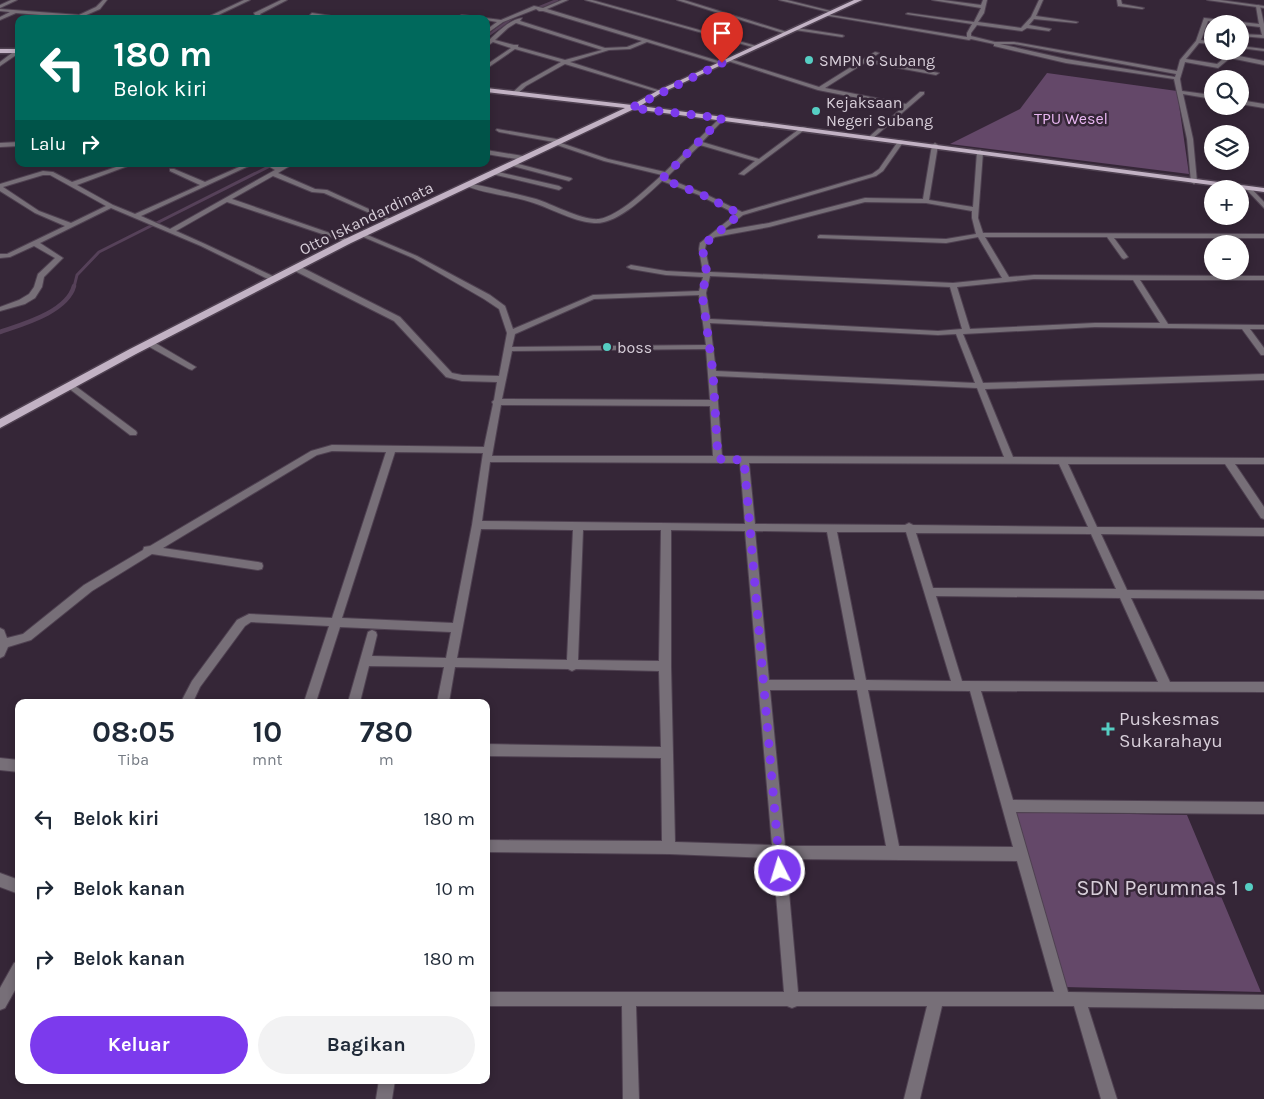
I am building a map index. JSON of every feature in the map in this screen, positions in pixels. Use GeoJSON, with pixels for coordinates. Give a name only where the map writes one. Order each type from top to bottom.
{"type":"FeatureCollection","features":[{"type":"Feature","properties":{"kind":"main road","name":"Otto Iskandardinata"},"geometry":{"type":"LineString","coordinates":[[0,424],[149,343],[348,241],[854,1]]}},
{"type":"Feature","properties":{"kind":"main road"},"geometry":{"type":"LineString","coordinates":[[0,51],[15,51]]}},
{"type":"Feature","properties":{"kind":"main road"},"geometry":{"type":"LineString","coordinates":[[490,91],[804,128],[1204,183]]}},
{"type":"Feature","properties":{"kind":"main road"},"geometry":{"type":"LineString","coordinates":[[1249,188],[1264,190]]}},
{"type":"Feature","properties":{"kind":"street"},"geometry":{"type":"LineString","coordinates":[[0,8],[15,0]]}},
{"type":"Feature","properties":{"kind":"street"},"geometry":{"type":"LineString","coordinates":[[82,15],[98,8],[105,0]]}},
{"type":"Feature","properties":{"kind":"street"},"geometry":{"type":"LineString","coordinates":[[214,15],[248,0]]}},
{"type":"Feature","properties":{"kind":"street"},"geometry":{"type":"LineString","coordinates":[[259,15],[256,14],[285,0]]}},
{"type":"Feature","properties":{"kind":"street"},"geometry":{"type":"LineString","coordinates":[[490,43],[512,20],[539,8],[566,0]]}},
{"type":"Feature","properties":{"kind":"street"},"geometry":{"type":"LineString","coordinates":[[588,0],[758,47]]}},
{"type":"Feature","properties":{"kind":"street"},"geometry":{"type":"LineString","coordinates":[[679,0],[788,33]]}},
{"type":"Feature","properties":{"kind":"street"},"geometry":{"type":"LineString","coordinates":[[781,0],[833,12]]}},
{"type":"Feature","properties":{"kind":"street"},"geometry":{"type":"LineString","coordinates":[[934,0],[983,7]]}},
{"type":"Feature","properties":{"kind":"street"},"geometry":{"type":"LineString","coordinates":[[964,48],[969,38],[968,33],[982,13],[985,0]]}},
{"type":"Feature","properties":{"kind":"street"},"geometry":{"type":"LineString","coordinates":[[908,14],[1017,30],[1024,29],[1041,0]]}},
{"type":"Feature","properties":{"kind":"street"},"geometry":{"type":"LineString","coordinates":[[1119,0],[1120,5],[1142,8]]}},
{"type":"Feature","properties":{"kind":"street"},"geometry":{"type":"LineString","coordinates":[[1209,0],[1264,7]]}},
{"type":"Feature","properties":{"kind":"street"},"geometry":{"type":"LineString","coordinates":[[1249,35],[1264,36],[1264,26],[1258,6]]}},
{"type":"Feature","properties":{"kind":"street"},"geometry":{"type":"LineString","coordinates":[[0,8],[14,12],[64,15]]}},
{"type":"Feature","properties":{"kind":"street"},"geometry":{"type":"LineString","coordinates":[[490,20],[512,20],[528,15],[539,8],[820,89],[907,106]]}},
{"type":"Feature","properties":{"kind":"street"},"geometry":{"type":"LineString","coordinates":[[0,19],[14,12]]}},
{"type":"Feature","properties":{"kind":"street"},"geometry":{"type":"LineString","coordinates":[[312,14],[318,15]]}},
{"type":"Feature","properties":{"kind":"street"},"geometry":{"type":"LineString","coordinates":[[825,15],[995,43],[1014,42],[1178,76]]}},
{"type":"Feature","properties":{"kind":"street"},"geometry":{"type":"LineString","coordinates":[[1033,16],[1076,22]]}},
{"type":"Feature","properties":{"kind":"street"},"geometry":{"type":"LineString","coordinates":[[512,20],[606,49],[628,48],[648,40]]}},
{"type":"Feature","properties":{"kind":"street"},"geometry":{"type":"LineString","coordinates":[[490,30],[501,21]]}},
{"type":"Feature","properties":{"kind":"street"},"geometry":{"type":"LineString","coordinates":[[1249,24],[1264,26]]}},
{"type":"Feature","properties":{"kind":"street"},"geometry":{"type":"LineString","coordinates":[[1026,26],[1050,30]]}},
{"type":"Feature","properties":{"kind":"street"},"geometry":{"type":"LineString","coordinates":[[797,29],[842,36]]}},
{"type":"Feature","properties":{"kind":"street"},"geometry":{"type":"LineString","coordinates":[[1194,182],[1190,139],[1178,76],[1184,60],[1204,30]]}},
{"type":"Feature","properties":{"kind":"street"},"geometry":{"type":"LineString","coordinates":[[493,41],[516,46],[659,92]]}},
{"type":"Feature","properties":{"kind":"street"},"geometry":{"type":"LineString","coordinates":[[1198,41],[1204,42]]}},
{"type":"Feature","properties":{"kind":"street"},"geometry":{"type":"LineString","coordinates":[[995,43],[1002,48],[1066,61],[1178,76]]}},
{"type":"Feature","properties":{"kind":"street"},"geometry":{"type":"LineString","coordinates":[[490,65],[516,46]]}},
{"type":"Feature","properties":{"kind":"street"},"geometry":{"type":"LineString","coordinates":[[1249,48],[1264,50]]}},
{"type":"Feature","properties":{"kind":"street"},"geometry":{"type":"LineString","coordinates":[[514,94],[524,85],[565,62],[605,51],[606,49]]}},
{"type":"Feature","properties":{"kind":"street"},"geometry":{"type":"LineString","coordinates":[[820,89],[866,61],[877,52]]}},
{"type":"Feature","properties":{"kind":"street"},"geometry":{"type":"LineString","coordinates":[[0,64],[15,53]]}},
{"type":"Feature","properties":{"kind":"street"},"geometry":{"type":"LineString","coordinates":[[1184,60],[1213,66],[1222,65],[1229,56],[1264,63]]}},
{"type":"Feature","properties":{"kind":"street"},"geometry":{"type":"LineString","coordinates":[[866,61],[936,73]]}},
{"type":"Feature","properties":{"kind":"street"},"geometry":{"type":"LineString","coordinates":[[1224,61],[1264,68]]}},
{"type":"Feature","properties":{"kind":"street"},"geometry":{"type":"LineString","coordinates":[[1181,92],[1204,96]]}},
{"type":"Feature","properties":{"kind":"street"},"geometry":{"type":"LineString","coordinates":[[872,137],[922,93]]}},
{"type":"Feature","properties":{"kind":"street"},"geometry":{"type":"LineString","coordinates":[[1249,104],[1264,106]]}},
{"type":"Feature","properties":{"kind":"street"},"geometry":{"type":"LineString","coordinates":[[468,185],[534,201],[599,222],[622,210],[664,177],[722,118]]}},
{"type":"Feature","properties":{"kind":"street"},"geometry":{"type":"LineString","coordinates":[[742,174],[804,128]]}},
{"type":"Feature","properties":{"kind":"street"},"geometry":{"type":"LineString","coordinates":[[499,130],[558,142],[606,160],[664,177],[740,214]]}},
{"type":"Feature","properties":{"kind":"street"},"geometry":{"type":"LineString","coordinates":[[718,459],[713,372],[702,293],[707,275],[702,246],[740,214],[869,178],[881,170],[901,141]]}},
{"type":"Feature","properties":{"kind":"street"},"geometry":{"type":"LineString","coordinates":[[699,143],[760,161]]}},
{"type":"Feature","properties":{"kind":"street"},"geometry":{"type":"LineString","coordinates":[[0,145],[15,144]]}},
{"type":"Feature","properties":{"kind":"street"},"geometry":{"type":"LineString","coordinates":[[926,202],[935,146]]}},
{"type":"Feature","properties":{"kind":"street"},"geometry":{"type":"LineString","coordinates":[[980,152],[974,213],[980,235],[1006,279]]}},
{"type":"Feature","properties":{"kind":"street"},"geometry":{"type":"LineString","coordinates":[[490,153],[523,158]]}},
{"type":"Feature","properties":{"kind":"street"},"geometry":{"type":"LineString","coordinates":[[511,164],[569,179]]}},
{"type":"Feature","properties":{"kind":"street"},"geometry":{"type":"LineString","coordinates":[[72,184],[121,167]]}},
{"type":"Feature","properties":{"kind":"street"},"geometry":{"type":"LineString","coordinates":[[136,216],[243,167]]}},
{"type":"Feature","properties":{"kind":"street"},"geometry":{"type":"LineString","coordinates":[[275,167],[281,170]]}},
{"type":"Feature","properties":{"kind":"street"},"geometry":{"type":"LineString","coordinates":[[168,230],[228,200],[286,167]]}},
{"type":"Feature","properties":{"kind":"street"},"geometry":{"type":"LineString","coordinates":[[172,170],[204,184]]}},
{"type":"Feature","properties":{"kind":"street"},"geometry":{"type":"LineString","coordinates":[[0,187],[47,173],[72,184],[111,206],[168,230],[274,280]]}},
{"type":"Feature","properties":{"kind":"street"},"geometry":{"type":"LineString","coordinates":[[494,173],[559,188]]}},
{"type":"Feature","properties":{"kind":"street"},"geometry":{"type":"LineString","coordinates":[[274,174],[314,191],[325,191],[392,220]]}},
{"type":"Feature","properties":{"kind":"street"},"geometry":{"type":"LineString","coordinates":[[0,187],[37,212],[72,226]]}},
{"type":"Feature","properties":{"kind":"street"},"geometry":{"type":"LineString","coordinates":[[1249,189],[1264,206]]}},
{"type":"Feature","properties":{"kind":"street"},"geometry":{"type":"LineString","coordinates":[[228,200],[348,241]]}},
{"type":"Feature","properties":{"kind":"street"},"geometry":{"type":"LineString","coordinates":[[712,236],[776,224],[860,200],[926,202],[974,213]]}},
{"type":"Feature","properties":{"kind":"street"},"geometry":{"type":"LineString","coordinates":[[0,256],[8,256],[36,244],[111,206]]}},
{"type":"Feature","properties":{"kind":"street"},"geometry":{"type":"LineString","coordinates":[[363,235],[415,257],[487,297],[502,308],[511,333],[496,402],[477,525],[444,699]]}},
{"type":"Feature","properties":{"kind":"street"},"geometry":{"type":"LineString","coordinates":[[820,238],[946,241],[980,235],[1264,236]]}},
{"type":"Feature","properties":{"kind":"street"},"geometry":{"type":"LineString","coordinates":[[1109,235],[1124,257]]}},
{"type":"Feature","properties":{"kind":"street"},"geometry":{"type":"LineString","coordinates":[[0,309],[32,296],[38,287],[40,276],[60,258],[36,244]]}},
{"type":"Feature","properties":{"kind":"street"},"geometry":{"type":"LineString","coordinates":[[631,267],[666,273],[953,285],[1006,279],[1134,277],[1264,278]]}},
{"type":"Feature","properties":{"kind":"street"},"geometry":{"type":"LineString","coordinates":[[296,268],[397,319],[449,375],[462,378],[501,380]]}},
{"type":"Feature","properties":{"kind":"street"},"geometry":{"type":"LineString","coordinates":[[1134,277],[1165,325]]}},
{"type":"Feature","properties":{"kind":"street"},"geometry":{"type":"LineString","coordinates":[[953,285],[963,332],[1010,461]]}},
{"type":"Feature","properties":{"kind":"street"},"geometry":{"type":"LineString","coordinates":[[511,333],[593,297],[702,293]]}},
{"type":"Feature","properties":{"kind":"street"},"geometry":{"type":"LineString","coordinates":[[707,321],[963,332],[1095,325],[1264,327]]}},
{"type":"Feature","properties":{"kind":"street"},"geometry":{"type":"LineString","coordinates":[[1244,327],[1264,354]]}},
{"type":"Feature","properties":{"kind":"street"},"geometry":{"type":"LineString","coordinates":[[149,343],[192,367]]}},
{"type":"Feature","properties":{"kind":"street"},"geometry":{"type":"LineString","coordinates":[[508,349],[710,347]]}},
{"type":"Feature","properties":{"kind":"street"},"geometry":{"type":"LineString","coordinates":[[713,372],[982,386],[1264,378]]}},
{"type":"Feature","properties":{"kind":"street"},"geometry":{"type":"LineString","coordinates":[[70,385],[133,433]]}},
{"type":"Feature","properties":{"kind":"street"},"geometry":{"type":"LineString","coordinates":[[496,402],[715,403]]}},
{"type":"Feature","properties":{"kind":"street"},"geometry":{"type":"LineString","coordinates":[[0,633],[2,647],[27,637],[88,588],[148,550],[314,452],[332,448],[487,455],[744,460],[1264,461]]}},
{"type":"Feature","properties":{"kind":"street"},"geometry":{"type":"LineString","coordinates":[[311,699],[391,450]]}},
{"type":"Feature","properties":{"kind":"street"},"geometry":{"type":"LineString","coordinates":[[744,460],[792,1001]]}},
{"type":"Feature","properties":{"kind":"street"},"geometry":{"type":"LineString","coordinates":[[1062,461],[1121,593],[1166,686]]}},
{"type":"Feature","properties":{"kind":"street"},"geometry":{"type":"LineString","coordinates":[[1228,462],[1264,516]]}},
{"type":"Feature","properties":{"kind":"street"},"geometry":{"type":"LineString","coordinates":[[477,525],[909,527],[1264,532]]}},
{"type":"Feature","properties":{"kind":"street"},"geometry":{"type":"LineString","coordinates":[[572,666],[578,525]]}},
{"type":"Feature","properties":{"kind":"street"},"geometry":{"type":"LineString","coordinates":[[666,526],[665,666],[669,848]]}},
{"type":"Feature","properties":{"kind":"street"},"geometry":{"type":"LineString","coordinates":[[831,527],[894,852]]}},
{"type":"Feature","properties":{"kind":"street"},"geometry":{"type":"LineString","coordinates":[[909,527],[958,686]]}},
{"type":"Feature","properties":{"kind":"street"},"geometry":{"type":"LineString","coordinates":[[148,550],[258,566]]}},
{"type":"Feature","properties":{"kind":"street"},"geometry":{"type":"LineString","coordinates":[[930,592],[1264,595]]}},
{"type":"Feature","properties":{"kind":"street"},"geometry":{"type":"LineString","coordinates":[[188,699],[196,684],[245,620],[249,618],[335,621],[376,626],[458,628]]}},
{"type":"Feature","properties":{"kind":"street"},"geometry":{"type":"LineString","coordinates":[[355,699],[372,635]]}},
{"type":"Feature","properties":{"kind":"street"},"geometry":{"type":"LineString","coordinates":[[365,661],[572,666],[665,666]]}},
{"type":"Feature","properties":{"kind":"street"},"geometry":{"type":"LineString","coordinates":[[764,685],[1264,687]]}},
{"type":"Feature","properties":{"kind":"street"},"geometry":{"type":"LineString","coordinates":[[974,686],[1020,854],[1071,1000],[1110,1099]]}},
{"type":"Feature","properties":{"kind":"street"},"geometry":{"type":"LineString","coordinates":[[490,750],[668,753]]}},
{"type":"Feature","properties":{"kind":"street"},"geometry":{"type":"LineString","coordinates":[[0,764],[15,766]]}},
{"type":"Feature","properties":{"kind":"street"},"geometry":{"type":"LineString","coordinates":[[1007,806],[1264,808]]}},
{"type":"Feature","properties":{"kind":"street"},"geometry":{"type":"LineString","coordinates":[[490,846],[669,848],[778,852],[1020,854]]}},
{"type":"Feature","properties":{"kind":"street"},"geometry":{"type":"LineString","coordinates":[[0,880],[15,886]]}},
{"type":"Feature","properties":{"kind":"street"},"geometry":{"type":"LineString","coordinates":[[0,1003],[15,975]]}},
{"type":"Feature","properties":{"kind":"street"},"geometry":{"type":"LineString","coordinates":[[490,999],[792,1001],[936,999],[1264,1002]]}},
{"type":"Feature","properties":{"kind":"street"},"geometry":{"type":"LineString","coordinates":[[629,999],[631,1099]]}},
{"type":"Feature","properties":{"kind":"street"},"geometry":{"type":"LineString","coordinates":[[912,1099],[936,999]]}},
{"type":"Feature","properties":{"kind":"street"},"geometry":{"type":"LineString","coordinates":[[384,1099],[386,1084]]}},
{"type":"Feature","properties":{"kind":"green space","name":"TPU Wesel"},"geometry":{"type":"Polygon","coordinates":[[[1047,73],[1177,91],[1189,174],[950,144],[1020,109],[1047,73]]]}},
{"type":"Feature","properties":{"kind":"green space"},"geometry":{"type":"Polygon","coordinates":[[[1015,812],[1187,815],[1261,992],[1064,987],[1015,812]]]}},
{"type":"Feature","properties":{"kind":"waterway"},"geometry":{"type":"LineString","coordinates":[[535,9],[557,0]]}},
{"type":"Feature","properties":{"kind":"waterway"},"geometry":{"type":"LineString","coordinates":[[490,34],[515,16]]}},
{"type":"Feature","properties":{"kind":"waterway"},"geometry":{"type":"LineString","coordinates":[[74,287],[77,275],[99,252],[268,167]]}},
{"type":"Feature","properties":{"kind":"waterway"},"geometry":{"type":"LineString","coordinates":[[0,332],[32,321],[54,310],[70,295],[74,286]]}},
{"type":"Feature","properties":{"kind":"place","name":"SMPN 6 Subang"},"geometry":{"type":"Point","coordinates":[809,60]}},
{"type":"Feature","properties":{"kind":"place","name":"Kejaksaan Negeri Subang"},"geometry":{"type":"Point","coordinates":[816,111]}},
{"type":"Feature","properties":{"kind":"place","name":"boss"},"geometry":{"type":"Point","coordinates":[607,347]}},
{"type":"Feature","properties":{"kind":"place","name":"Puskesmas Sukarahayu"},"geometry":{"type":"Point","coordinates":[1108,729]}},
{"type":"Feature","properties":{"kind":"place","name":"SDN Perumnas 1"},"geometry":{"type":"Point","coordinates":[1249,887]}},
{"type":"Feature","properties":{"kind":"route"},"geometry":{"type":"LineString","coordinates":[[722,63],[659,92],[631,108],[722,118],[662,179],[701,194],[740,214],[703,243],[702,248],[707,274],[702,293],[713,372],[718,459],[744,460],[780,871]]}}]}
